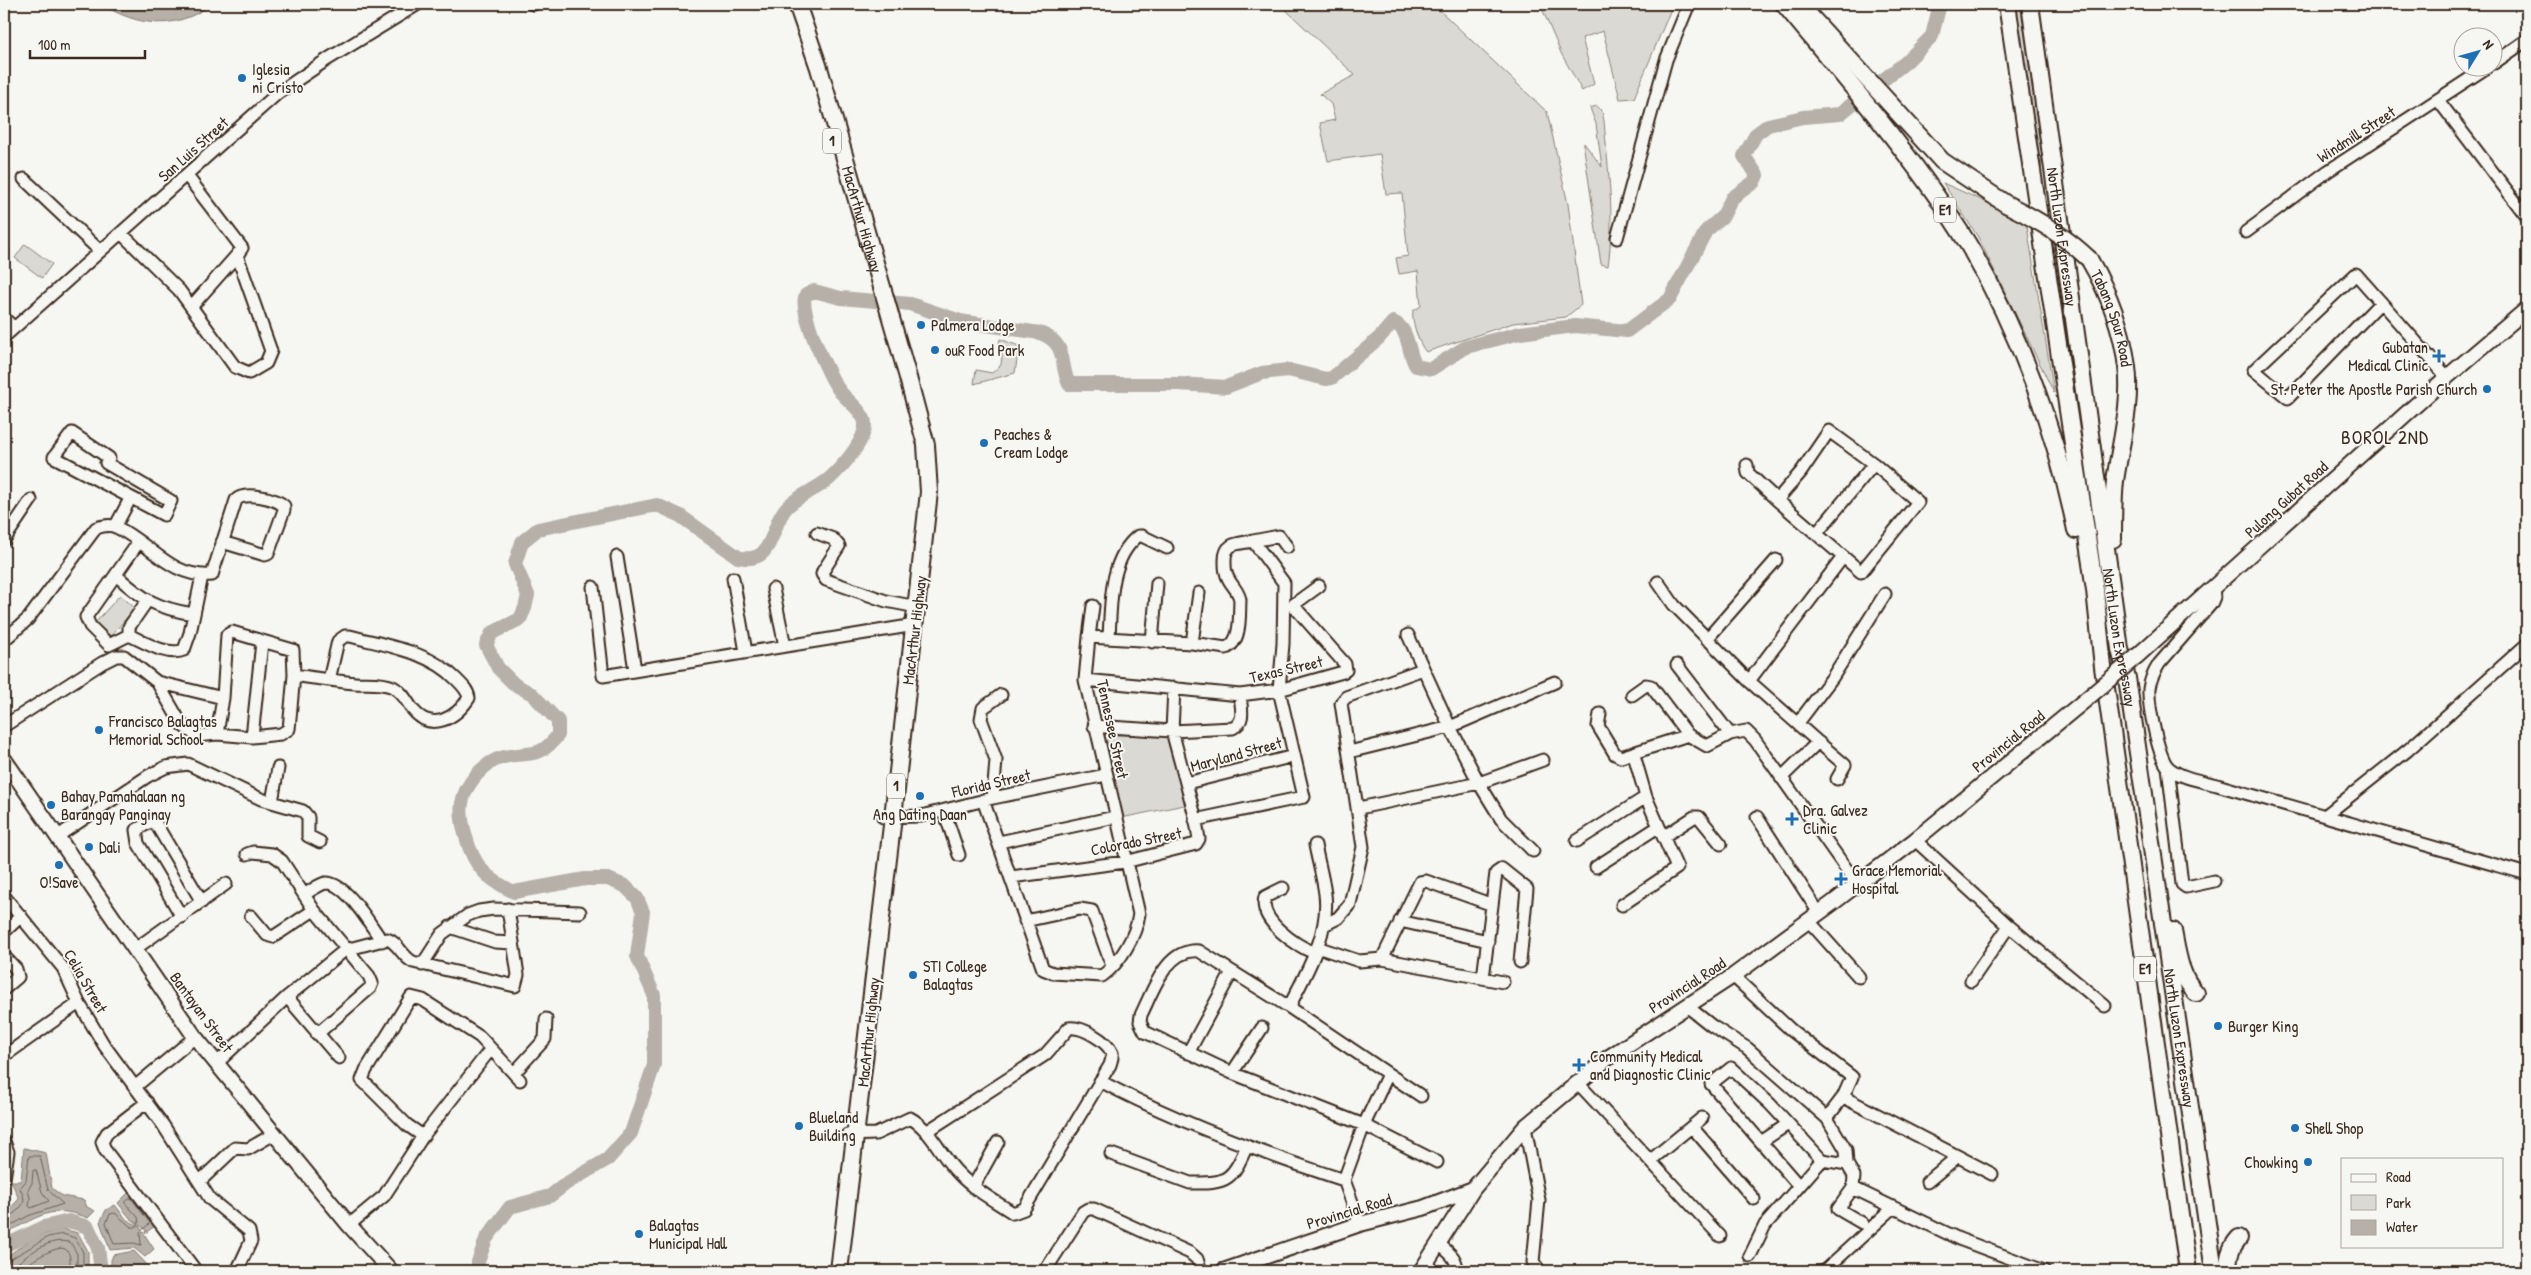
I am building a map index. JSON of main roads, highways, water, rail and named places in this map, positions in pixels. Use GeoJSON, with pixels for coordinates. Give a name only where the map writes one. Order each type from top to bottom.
{"type":"FeatureCollection","features":[{"type":"Feature","properties":{"kind":"highway","name":"MacArthur Highway"},"geometry":{"type":"LineString","coordinates":[[788,4],[814,76],[874,278]]}},
{"type":"Feature","properties":{"kind":"highway","name":"MacArthur Highway"},"geometry":{"type":"LineString","coordinates":[[797,4],[819,68],[881,306],[920,420],[929,466],[928,510],[910,626],[851,1135],[839,1271]]}},
{"type":"Feature","properties":{"kind":"highway","name":"E1"},"geometry":{"type":"LineString","coordinates":[[1784,4],[1896,140],[1923,177],[1968,245],[2001,309],[2035,386],[2054,446],[2074,518],[2103,667]]}},
{"type":"Feature","properties":{"kind":"highway","name":"Tabang Spur Road"},"geometry":{"type":"LineString","coordinates":[[1799,4],[1942,161],[2006,204],[2032,216],[2068,240],[2089,259],[2107,290],[2120,332],[2127,368],[2123,432],[2115,483],[2113,541],[2127,678]]}},
{"type":"Feature","properties":{"kind":"highway"},"geometry":{"type":"LineString","coordinates":[[1995,4],[2035,185]]}},
{"type":"Feature","properties":{"kind":"highway","name":"North Luzon Expressway"},"geometry":{"type":"LineString","coordinates":[[2007,4],[2095,590],[2103,667],[2188,1271]]}},
{"type":"Feature","properties":{"kind":"highway","name":"North Luzon Expressway"},"geometry":{"type":"LineString","coordinates":[[2030,4],[2120,649],[2127,678],[2214,1271]]}},
{"type":"Feature","properties":{"kind":"highway"},"geometry":{"type":"LineString","coordinates":[[2039,4],[2055,177]]}},
{"type":"Feature","properties":{"kind":"highway"},"geometry":{"type":"LineString","coordinates":[[2136,741],[2165,878],[2176,945],[2187,983],[2196,993]]}},
{"type":"Feature","properties":{"kind":"highway","name":"MacArthur Highway"},"geometry":{"type":"LineString","coordinates":[[830,1271],[851,1135]]}},
{"type":"Feature","properties":{"kind":"highway"},"geometry":{"type":"LineString","coordinates":[[2228,1271],[2228,1256],[2232,1245],[2239,1238]]}},
{"type":"Feature","properties":{"kind":"main road","name":"Pulong Gubat Road"},"geometry":{"type":"LineString","coordinates":[[2136,657],[2447,377],[2527,309]]}},
{"type":"Feature","properties":{"kind":"main road","name":"Provincial Road"},"geometry":{"type":"LineString","coordinates":[[1223,1271],[1360,1224],[1423,1208],[1472,1189],[1525,1127],[1577,1082],[1635,1038],[1688,1007],[1814,917],[1915,840],[2136,657]]}},
{"type":"Feature","properties":{"kind":"main road","name":"Bantayan Street"},"geometry":{"type":"LineString","coordinates":[[4,759],[195,1037],[348,1225],[391,1271]]}},
{"type":"Feature","properties":{"kind":"main road"},"geometry":{"type":"LineString","coordinates":[[1421,1271],[1472,1189]]}},
{"type":"Feature","properties":{"kind":"water"},"geometry":{"type":"Polygon","coordinates":[[[101,4],[130,4],[153,12],[184,4],[212,4],[184,19],[157,23],[129,18],[101,4]]]}},
{"type":"Feature","properties":{"kind":"water"},"geometry":{"type":"Polygon","coordinates":[[[24,1148],[46,1153],[52,1188],[62,1196],[84,1200],[87,1207],[95,1211],[88,1218],[64,1212],[49,1213],[12,1230],[4,1231],[4,1215],[19,1199],[11,1181],[21,1181],[24,1148]]]}},
{"type":"Feature","properties":{"kind":"water"},"geometry":{"type":"Polygon","coordinates":[[[132,1189],[158,1224],[145,1233],[146,1230],[130,1218],[118,1203],[132,1189]]]}},
{"type":"Feature","properties":{"kind":"water"},"geometry":{"type":"Polygon","coordinates":[[[115,1205],[127,1220],[139,1226],[154,1249],[145,1257],[134,1248],[110,1250],[100,1222],[106,1210],[115,1205]]]}},
{"type":"Feature","properties":{"kind":"water"},"geometry":{"type":"Polygon","coordinates":[[[63,1229],[78,1233],[88,1251],[88,1271],[4,1271],[4,1260],[24,1244],[39,1236],[63,1229]]]}},
{"type":"Feature","properties":{"kind":"water"},"geometry":{"type":"Polygon","coordinates":[[[134,1251],[153,1271],[111,1271],[113,1255],[134,1251]]]}},
{"type":"Feature","properties":{"kind":"waterway"},"geometry":{"type":"LineString","coordinates":[[130,4],[153,13],[186,4]]}},
{"type":"Feature","properties":{"kind":"waterway"},"geometry":{"type":"LineString","coordinates":[[1878,84],[1906,62],[1932,36],[1940,4]]}},
{"type":"Feature","properties":{"kind":"waterway"},"geometry":{"type":"LineString","coordinates":[[478,1271],[478,1262],[486,1239],[510,1207],[550,1196],[567,1183],[608,1159],[631,1133],[654,1065],[654,995],[637,956],[643,912],[637,898],[625,886],[608,879],[585,879],[514,892],[489,877],[478,864],[469,847],[463,825],[461,807],[467,788],[477,774],[497,759],[539,751],[551,743],[558,735],[558,721],[532,694],[514,684],[498,668],[486,645],[492,633],[520,619],[525,608],[528,595],[515,564],[522,542],[538,529],[657,505],[679,515],[738,557],[750,558],[766,550],[782,514],[788,506],[824,483],[834,474],[854,451],[865,426],[862,415],[839,390],[828,372],[815,342],[806,314],[804,302],[806,295],[814,291],[841,298],[910,304],[960,321],[1040,333],[1055,343],[1059,349],[1069,384],[1179,384],[1226,387],[1262,373],[1288,370],[1326,379],[1332,378],[1379,338],[1393,322],[1398,325],[1405,335],[1416,366],[1431,369],[1466,347],[1520,333],[1575,326],[1627,331],[1670,299],[1706,231],[1723,216],[1732,198],[1754,182],[1757,175],[1744,156],[1756,134],[1768,125],[1803,117],[1840,114],[1856,101]]}},
{"type":"Feature","properties":{"kind":"waterway"},"geometry":{"type":"LineString","coordinates":[[4,1246],[44,1227],[69,1221],[88,1227],[98,1248],[101,1271]]}},
{"type":"Feature","properties":{"kind":"place","name":"Iglesia ni Cristo"},"geometry":{"type":"Point","coordinates":[242,78]}},
{"type":"Feature","properties":{"kind":"place","name":"Palmera Lodge"},"geometry":{"type":"Point","coordinates":[921,325]}},
{"type":"Feature","properties":{"kind":"place","name":"ouR Food Park"},"geometry":{"type":"Point","coordinates":[935,350]}},
{"type":"Feature","properties":{"kind":"place","name":"Gubatan Medical Clinic"},"geometry":{"type":"Point","coordinates":[2439,356]}},
{"type":"Feature","properties":{"kind":"place","name":"St. Peter the Apostle Parish Church"},"geometry":{"type":"Point","coordinates":[2487,389]}},
{"type":"Feature","properties":{"kind":"place","name":"Peaches & Cream Lodge"},"geometry":{"type":"Point","coordinates":[984,443]}},
{"type":"Feature","properties":{"kind":"place","name":"Francisco Balagtas Memorial School"},"geometry":{"type":"Point","coordinates":[99,730]}},
{"type":"Feature","properties":{"kind":"place","name":"Ang Dating Daan"},"geometry":{"type":"Point","coordinates":[920,796]}},
{"type":"Feature","properties":{"kind":"place","name":"Bahay Pamahalaan ng Barangay Panginay"},"geometry":{"type":"Point","coordinates":[51,805]}},
{"type":"Feature","properties":{"kind":"place","name":"Dra. Galvez Clinic"},"geometry":{"type":"Point","coordinates":[1792,819]}},
{"type":"Feature","properties":{"kind":"place","name":"Dali"},"geometry":{"type":"Point","coordinates":[89,847]}},
{"type":"Feature","properties":{"kind":"place","name":"O!Save"},"geometry":{"type":"Point","coordinates":[59,865]}},
{"type":"Feature","properties":{"kind":"place","name":"Grace Memorial Hospital"},"geometry":{"type":"Point","coordinates":[1841,879]}},
{"type":"Feature","properties":{"kind":"place","name":"STI College Balagtas"},"geometry":{"type":"Point","coordinates":[913,975]}},
{"type":"Feature","properties":{"kind":"place","name":"Burger King"},"geometry":{"type":"Point","coordinates":[2218,1026]}},
{"type":"Feature","properties":{"kind":"place","name":"Community Medical and Diagnostic Clinic"},"geometry":{"type":"Point","coordinates":[1579,1065]}},
{"type":"Feature","properties":{"kind":"place","name":"Blueland Building"},"geometry":{"type":"Point","coordinates":[799,1126]}},
{"type":"Feature","properties":{"kind":"place","name":"Shell Shop"},"geometry":{"type":"Point","coordinates":[2295,1128]}},
{"type":"Feature","properties":{"kind":"place","name":"Chowking"},"geometry":{"type":"Point","coordinates":[2308,1162]}},
{"type":"Feature","properties":{"kind":"place","name":"Balagtas Municipal Hall"},"geometry":{"type":"Point","coordinates":[639,1234]}},
{"type":"Feature","properties":{"kind":"district","name":"BOROL 2ND"},"geometry":{"type":"Point","coordinates":[2385,437]}}]}
